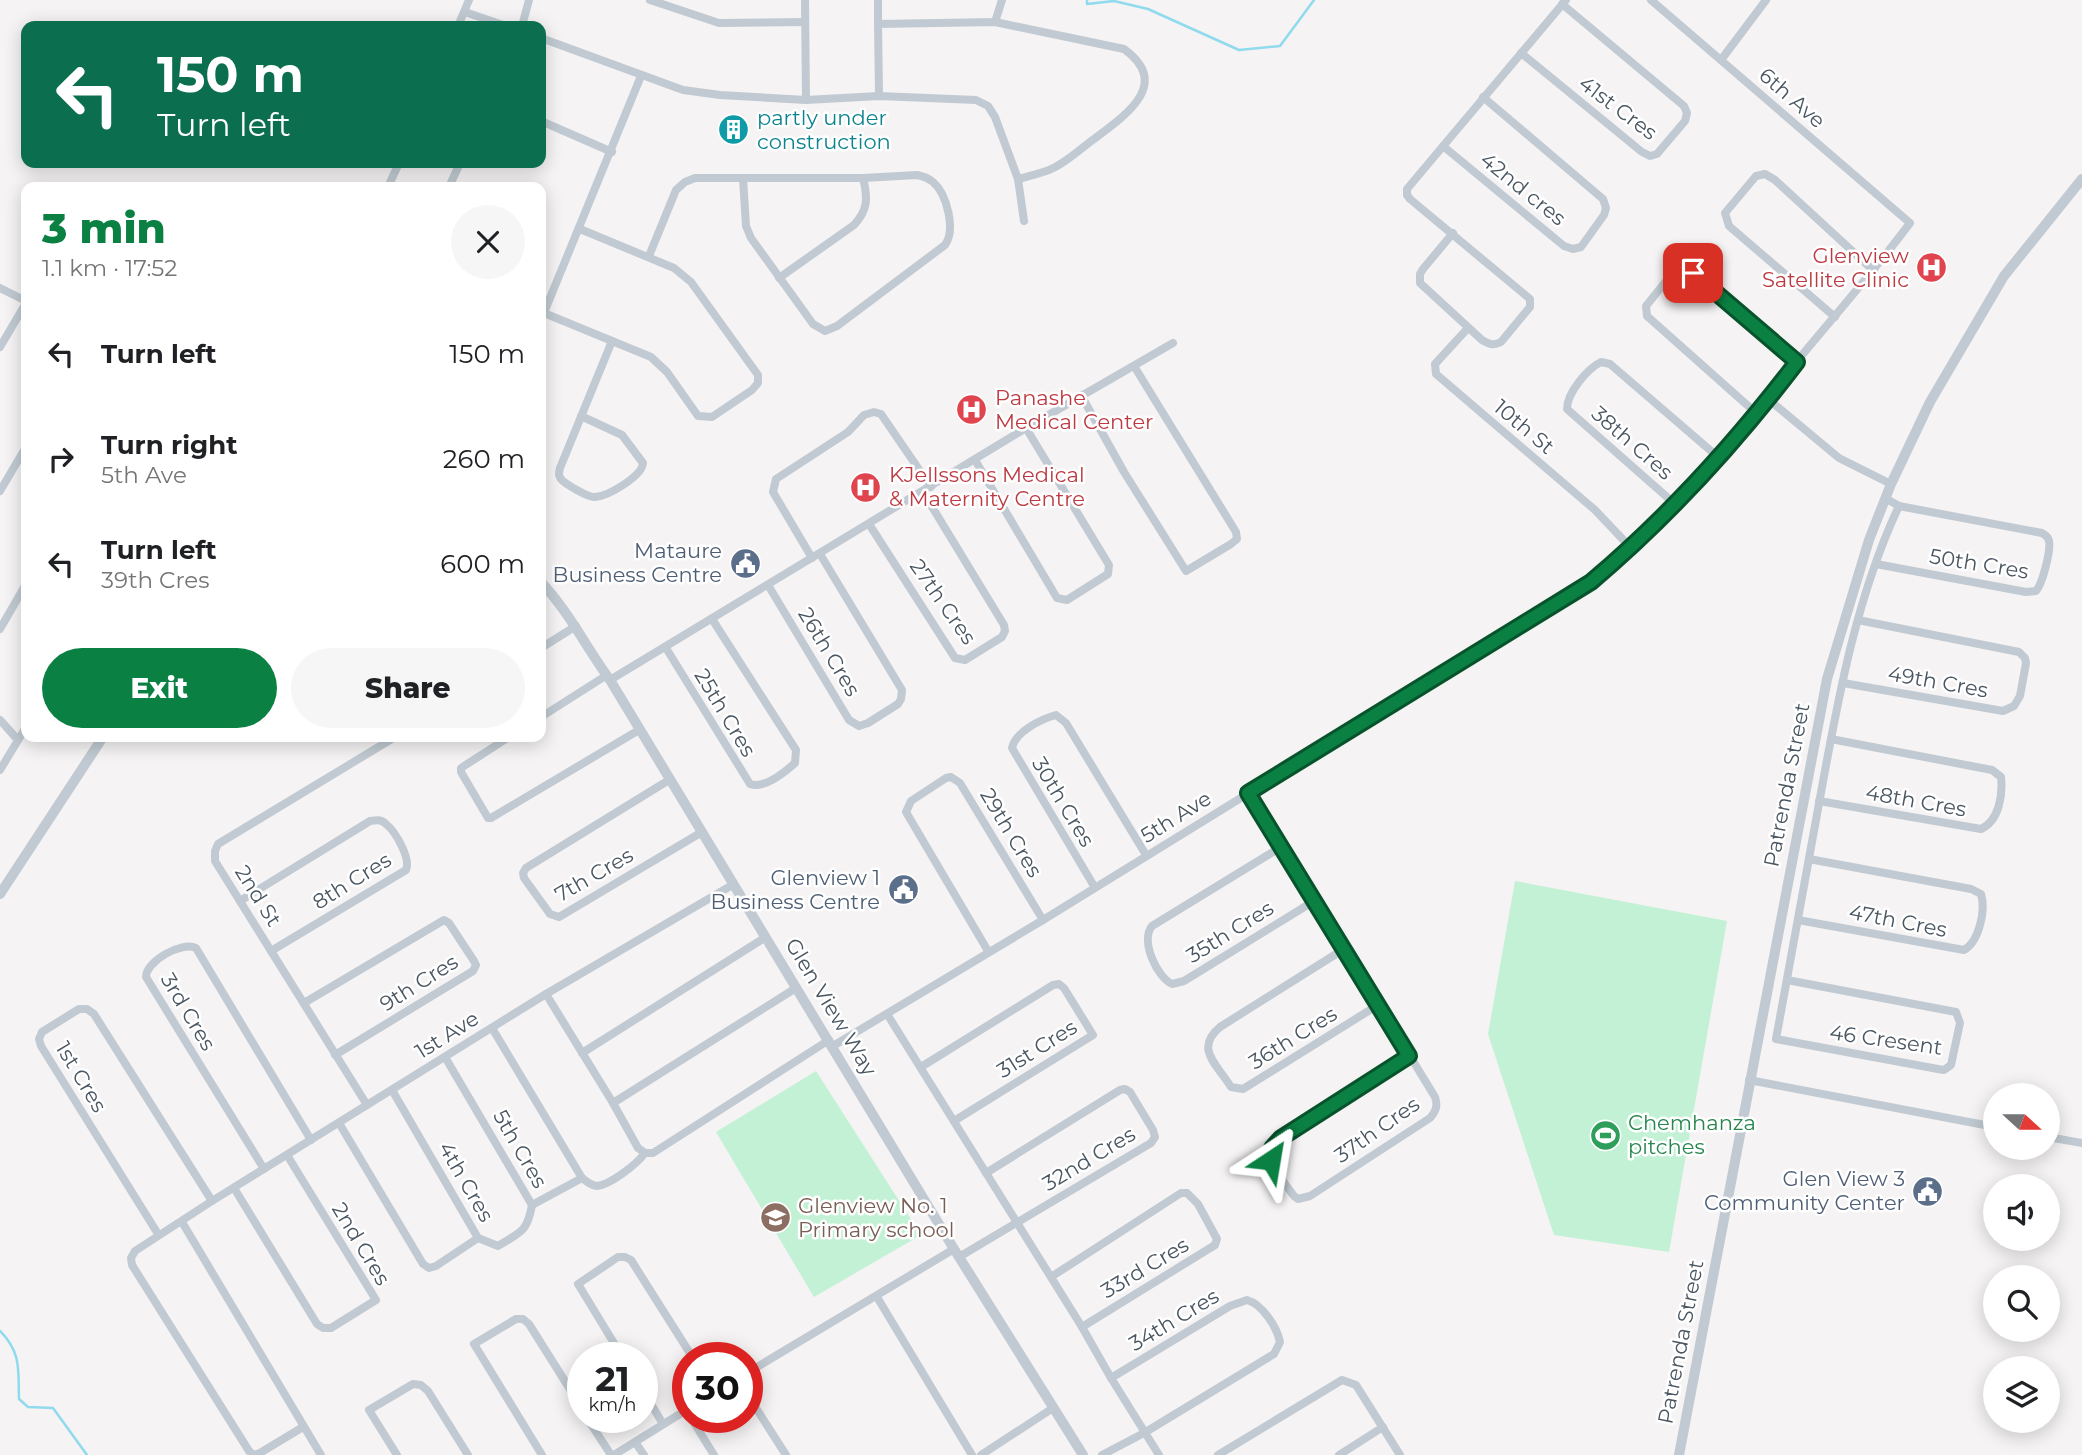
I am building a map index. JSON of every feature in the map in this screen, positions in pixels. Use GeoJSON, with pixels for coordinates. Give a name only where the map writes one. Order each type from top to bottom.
{"type":"FeatureCollection","features":[{"type":"Feature","properties":{"kind":"street"},"geometry":{"type":"LineString","coordinates":[[460,21],[469,0]]}},
{"type":"Feature","properties":{"kind":"street"},"geometry":{"type":"LineString","coordinates":[[523,21],[529,0]]}},
{"type":"Feature","properties":{"kind":"street"},"geometry":{"type":"LineString","coordinates":[[650,0],[719,23],[804,22]]}},
{"type":"Feature","properties":{"kind":"street"},"geometry":{"type":"LineString","coordinates":[[805,0],[806,100]]}},
{"type":"Feature","properties":{"kind":"street"},"geometry":{"type":"LineString","coordinates":[[878,0],[879,96]]}},
{"type":"Feature","properties":{"kind":"street"},"geometry":{"type":"LineString","coordinates":[[995,22],[1002,0]]}},
{"type":"Feature","properties":{"kind":"street","name":"6th Ave"},"geometry":{"type":"LineString","coordinates":[[1651,0],[1910,223]]}},
{"type":"Feature","properties":{"kind":"street"},"geometry":{"type":"LineString","coordinates":[[1721,60],[1766,0]]}},
{"type":"Feature","properties":{"kind":"street"},"geometry":{"type":"LineString","coordinates":[[1453,233],[1423,270],[1420,278],[1423,288],[1482,340],[1496,344],[1531,303],[1527,295],[1453,233],[1407,195],[1412,183],[1564,2]]}},
{"type":"Feature","properties":{"kind":"street","name":"41st Cres"},"geometry":{"type":"LineString","coordinates":[[1521,53],[1650,156],[1657,154],[1685,121],[1684,106],[1564,2]]}},
{"type":"Feature","properties":{"kind":"street"},"geometry":{"type":"LineString","coordinates":[[465,12],[491,21]]}},
{"type":"Feature","properties":{"kind":"street"},"geometry":{"type":"LineString","coordinates":[[878,24],[995,22],[1124,49],[1138,60],[1146,77],[1141,95],[1130,112],[1051,170],[1018,179]]}},
{"type":"Feature","properties":{"kind":"street"},"geometry":{"type":"LineString","coordinates":[[546,40],[683,90],[720,96],[806,100],[879,96],[976,100],[988,106],[995,117],[1018,179],[1024,221]]}},
{"type":"Feature","properties":{"kind":"street"},"geometry":{"type":"LineString","coordinates":[[546,307],[612,152],[641,76]]}},
{"type":"Feature","properties":{"kind":"street","name":"42nd cres"},"geometry":{"type":"LineString","coordinates":[[1443,146],[1564,246],[1573,249],[1581,247],[1604,215],[1606,208],[1603,199],[1483,97]]}},
{"type":"Feature","properties":{"kind":"street"},"geometry":{"type":"LineString","coordinates":[[546,123],[612,152]]}},
{"type":"Feature","properties":{"kind":"street"},"geometry":{"type":"LineString","coordinates":[[1835,317],[1726,221],[1725,213],[1756,176],[1765,174],[1775,180],[1874,271]]}},
{"type":"Feature","properties":{"kind":"street"},"geometry":{"type":"LineString","coordinates":[[649,256],[676,190],[695,178],[743,178],[863,178],[917,175],[932,181],[939,188],[949,222],[950,232],[946,246],[837,326],[829,330],[821,329],[813,324],[751,238],[746,226],[743,178]]}},
{"type":"Feature","properties":{"kind":"street"},"geometry":{"type":"LineString","coordinates":[[779,278],[854,226],[861,218],[867,203],[863,178]]}},
{"type":"Feature","properties":{"kind":"street","name":"Patrenda Street"},"geometry":{"type":"LineString","coordinates":[[1679,1455],[1827,679],[1855,579],[1885,498],[1930,402],[2004,276],[2082,179]]}},
{"type":"Feature","properties":{"kind":"street","name":"5th Ave"},"geometry":{"type":"LineString","coordinates":[[582,1178],[590,1185],[598,1186],[631,1168],[649,1153],[1043,920],[1094,886],[1591,582],[1676,505],[1768,399],[1874,271],[1910,223]]}},
{"type":"Feature","properties":{"kind":"street"},"geometry":{"type":"LineString","coordinates":[[546,317],[651,357],[659,363],[698,416],[712,418],[758,383],[758,375],[691,282],[674,268],[649,256],[580,229]]}},
{"type":"Feature","properties":{"kind":"street"},"geometry":{"type":"LineString","coordinates":[[1756,413],[1647,316],[1646,306],[1675,270],[1685,268],[1797,362]]}},
{"type":"Feature","properties":{"kind":"street"},"geometry":{"type":"LineString","coordinates":[[0,288],[21,299]]}},
{"type":"Feature","properties":{"kind":"street"},"geometry":{"type":"LineString","coordinates":[[0,347],[21,311]]}},
{"type":"Feature","properties":{"kind":"street","name":"10th St"},"geometry":{"type":"LineString","coordinates":[[1468,328],[1435,364],[1436,374],[1595,510],[1631,548]]}},
{"type":"Feature","properties":{"kind":"street"},"geometry":{"type":"LineString","coordinates":[[581,416],[622,435],[642,463],[640,472],[621,486],[597,497],[587,495],[559,475],[581,416],[612,341]]}},
{"type":"Feature","properties":{"kind":"street"},"geometry":{"type":"LineString","coordinates":[[546,714],[666,648],[1026,428],[1173,343]]}},
{"type":"Feature","properties":{"kind":"street","name":"38th Cres"},"geometry":{"type":"LineString","coordinates":[[1676,505],[1567,408],[1570,395],[1594,367],[1601,362],[1610,364],[1718,457]]}},
{"type":"Feature","properties":{"kind":"street"},"geometry":{"type":"LineString","coordinates":[[1081,395],[1124,472],[1186,571],[1231,544],[1237,539],[1236,532],[1134,366]]}},
{"type":"Feature","properties":{"kind":"street"},"geometry":{"type":"LineString","coordinates":[[1768,399],[1839,458],[1891,484]]}},
{"type":"Feature","properties":{"kind":"street","name":"27th Cres"},"geometry":{"type":"LineString","coordinates":[[816,556],[773,492],[773,485],[776,479],[848,432],[864,415],[874,412],[881,414],[1004,625],[1002,637],[965,660],[955,657],[869,524]]}},
{"type":"Feature","properties":{"kind":"street"},"geometry":{"type":"LineString","coordinates":[[975,460],[1058,598],[1067,600],[1091,586],[1108,574],[1109,565],[1026,428]]}},
{"type":"Feature","properties":{"kind":"street"},"geometry":{"type":"LineString","coordinates":[[0,491],[21,455]]}},
{"type":"Feature","properties":{"kind":"street"},"geometry":{"type":"LineString","coordinates":[[1787,980],[1843,683],[1858,620],[1899,506],[1885,498]]}},
{"type":"Feature","properties":{"kind":"street","name":"50th Cres"},"geometry":{"type":"LineString","coordinates":[[1876,564],[2026,592],[2036,591],[2041,585],[2049,544],[2046,535],[1899,506]]}},
{"type":"Feature","properties":{"kind":"street","name":"26th Cres"},"geometry":{"type":"LineString","coordinates":[[768,585],[849,720],[859,726],[868,723],[898,704],[902,690],[816,556]]}},
{"type":"Feature","properties":{"kind":"street","name":"Glen View Way"},"geometry":{"type":"LineString","coordinates":[[546,587],[576,626],[609,678],[668,780],[831,1043],[956,1253],[1083,1455]]}},
{"type":"Feature","properties":{"kind":"street"},"geometry":{"type":"LineString","coordinates":[[0,629],[21,593]]}},
{"type":"Feature","properties":{"kind":"street","name":"25th Cres"},"geometry":{"type":"LineString","coordinates":[[666,648],[750,784],[760,785],[791,767],[796,763],[796,750],[712,619]]}},
{"type":"Feature","properties":{"kind":"street","name":"49th Cres"},"geometry":{"type":"LineString","coordinates":[[1843,683],[2003,711],[2014,706],[2020,695],[2026,663],[2019,652],[1858,620]]}},
{"type":"Feature","properties":{"kind":"street"},"geometry":{"type":"LineString","coordinates":[[546,645],[576,626]]}},
{"type":"Feature","properties":{"kind":"street","name":"30th Cres"},"geometry":{"type":"LineString","coordinates":[[1094,886],[1012,748],[1015,738],[1045,719],[1056,716],[1066,723],[1146,855]]}},
{"type":"Feature","properties":{"kind":"street"},"geometry":{"type":"LineString","coordinates":[[0,720],[18,740]]}},
{"type":"Feature","properties":{"kind":"street"},"geometry":{"type":"LineString","coordinates":[[501,742],[461,768],[488,818],[639,730]]}},
{"type":"Feature","properties":{"kind":"street"},"geometry":{"type":"LineString","coordinates":[[0,770],[21,735]]}},
{"type":"Feature","properties":{"kind":"street","name":"48th Cres"},"geometry":{"type":"LineString","coordinates":[[1819,801],[1981,829],[1994,818],[2002,786],[2001,777],[1992,769],[1831,739]]}},
{"type":"Feature","properties":{"kind":"street"},"geometry":{"type":"LineString","coordinates":[[0,894],[100,742]]}},
{"type":"Feature","properties":{"kind":"street","name":"2nd St"},"geometry":{"type":"LineString","coordinates":[[367,1105],[215,861],[215,851],[218,844],[387,742]]}},
{"type":"Feature","properties":{"kind":"street","name":"29th Cres"},"geometry":{"type":"LineString","coordinates":[[988,951],[906,812],[911,801],[946,778],[951,777],[960,783],[1043,920]]}},
{"type":"Feature","properties":{"kind":"street","name":"7th Cres"},"geometry":{"type":"LineString","coordinates":[[668,780],[526,868],[524,878],[550,914],[559,917],[702,832]]}},
{"type":"Feature","properties":{"kind":"street"},"geometry":{"type":"LineString","coordinates":[[1248,793],[1409,1056]]}},
{"type":"Feature","properties":{"kind":"street","name":"8th Cres"},"geometry":{"type":"LineString","coordinates":[[240,901],[370,821],[378,820],[387,824],[407,856],[409,863],[406,870],[271,951]]}},
{"type":"Feature","properties":{"kind":"street","name":"35th Cres"},"geometry":{"type":"LineString","coordinates":[[1281,847],[1158,922],[1148,931],[1147,945],[1164,979],[1172,984],[1184,981],[1314,901]]}},
{"type":"Feature","properties":{"kind":"street","name":"47th Cres"},"geometry":{"type":"LineString","coordinates":[[1798,920],[1964,950],[1975,940],[1983,903],[1981,894],[1971,889],[1809,859]]}},
{"type":"Feature","properties":{"kind":"street","name":"1st Ave"},"geometry":{"type":"LineString","coordinates":[[303,1427],[260,1453],[254,1455],[249,1451],[132,1265],[131,1258],[135,1251],[158,1234],[182,1222],[492,1028],[734,884]]}},
{"type":"Feature","properties":{"kind":"street","name":"9th Cres"},"geometry":{"type":"LineString","coordinates":[[304,1003],[444,920],[449,923],[474,961],[476,965],[473,971],[335,1055]]}},
{"type":"Feature","properties":{"kind":"street"},"geometry":{"type":"LineString","coordinates":[[582,1053],[766,937]]}},
{"type":"Feature","properties":{"kind":"street","name":"3rd Cres"},"geometry":{"type":"LineString","coordinates":[[264,1169],[146,977],[146,970],[151,964],[183,945],[196,948],[311,1140]]}},
{"type":"Feature","properties":{"kind":"street","name":"36th Cres"},"geometry":{"type":"LineString","coordinates":[[1344,949],[1220,1027],[1206,1043],[1209,1052],[1231,1087],[1243,1089],[1378,1005]]}},
{"type":"Feature","properties":{"kind":"street","name":"46 Cresent"},"geometry":{"type":"LineString","coordinates":[[1787,980],[1956,1012],[1960,1023],[1951,1065],[1944,1070],[1776,1039],[1787,980]]}},
{"type":"Feature","properties":{"kind":"street","name":"31st Cres"},"geometry":{"type":"LineString","coordinates":[[922,1067],[1053,985],[1059,984],[1064,988],[1093,1035],[954,1121]]}},
{"type":"Feature","properties":{"kind":"street"},"geometry":{"type":"LineString","coordinates":[[613,1103],[796,988]]}},
{"type":"Feature","properties":{"kind":"street"},"geometry":{"type":"LineString","coordinates":[[546,995],[638,1148],[649,1153]]}},
{"type":"Feature","properties":{"kind":"street","name":"1st Cres"},"geometry":{"type":"LineString","coordinates":[[158,1234],[41,1046],[39,1039],[42,1032],[79,1009],[87,1009],[94,1014],[212,1201]]}},
{"type":"Feature","properties":{"kind":"street"},"geometry":{"type":"LineString","coordinates":[[887,1014],[1159,1455]]}},
{"type":"Feature","properties":{"kind":"street","name":"5th Cres"},"geometry":{"type":"LineString","coordinates":[[445,1057],[532,1205],[582,1178],[492,1028]]}},
{"type":"Feature","properties":{"kind":"street","name":"37th Cres"},"geometry":{"type":"LineString","coordinates":[[1409,1056],[1435,1097],[1435,1112],[1430,1118],[1310,1196],[1298,1199],[1271,1160],[1272,1148],[1276,1142],[1409,1056]]}},
{"type":"Feature","properties":{"kind":"street"},"geometry":{"type":"LineString","coordinates":[[1749,1080],[1983,1125]]}},
{"type":"Feature","properties":{"kind":"street","name":"4th Cres"},"geometry":{"type":"LineString","coordinates":[[338,1123],[423,1265],[429,1268],[436,1266],[478,1238],[392,1090]]}},
{"type":"Feature","properties":{"kind":"street","name":"32nd Cres"},"geometry":{"type":"LineString","coordinates":[[763,1364],[956,1253],[1017,1224],[1151,1143],[1155,1137],[1130,1092],[1120,1090],[986,1173]]}},
{"type":"Feature","properties":{"kind":"street"},"geometry":{"type":"LineString","coordinates":[[2060,1139],[2082,1143]]}},
{"type":"Feature","properties":{"kind":"street","name":"2nd Cres"},"geometry":{"type":"LineString","coordinates":[[234,1188],[317,1324],[323,1328],[331,1328],[376,1300],[287,1156]]}},
{"type":"Feature","properties":{"kind":"street","name":"33rd Cres"},"geometry":{"type":"LineString","coordinates":[[1051,1277],[1181,1194],[1187,1193],[1198,1204],[1214,1231],[1217,1239],[1215,1245],[1082,1327]]}},
{"type":"Feature","properties":{"kind":"street"},"geometry":{"type":"LineString","coordinates":[[478,1238],[498,1246],[529,1223],[532,1205]]}},
{"type":"Feature","properties":{"kind":"street"},"geometry":{"type":"LineString","coordinates":[[182,1222],[321,1455]]}},
{"type":"Feature","properties":{"kind":"street"},"geometry":{"type":"LineString","coordinates":[[613,1342],[578,1284],[618,1257],[625,1257],[631,1261],[683,1342]]}},
{"type":"Feature","properties":{"kind":"street"},"geometry":{"type":"LineString","coordinates":[[877,1297],[972,1455]]}},
{"type":"Feature","properties":{"kind":"street","name":"34th Cres"},"geometry":{"type":"LineString","coordinates":[[1111,1378],[1239,1302],[1247,1300],[1259,1306],[1279,1336],[1280,1342],[1274,1354],[1144,1433]]}},
{"type":"Feature","properties":{"kind":"street"},"geometry":{"type":"LineString","coordinates":[[542,1455],[474,1344],[516,1319],[523,1319],[529,1324],[567,1385]]}},
{"type":"Feature","properties":{"kind":"street"},"geometry":{"type":"LineString","coordinates":[[1218,1455],[1342,1380],[1356,1385],[1400,1455]]}},
{"type":"Feature","properties":{"kind":"street"},"geometry":{"type":"LineString","coordinates":[[397,1455],[369,1410],[413,1384],[421,1385],[428,1391],[468,1455]]}},
{"type":"Feature","properties":{"kind":"street"},"geometry":{"type":"LineString","coordinates":[[981,1455],[1053,1408]]}},
{"type":"Feature","properties":{"kind":"street"},"geometry":{"type":"LineString","coordinates":[[658,1416],[663,1424]]}},
{"type":"Feature","properties":{"kind":"street"},"geometry":{"type":"LineString","coordinates":[[763,1419],[786,1455]]}},
{"type":"Feature","properties":{"kind":"street"},"geometry":{"type":"LineString","coordinates":[[597,1433],[612,1455],[672,1420]]}},
{"type":"Feature","properties":{"kind":"street"},"geometry":{"type":"LineString","coordinates":[[1339,1455],[1384,1427]]}},
{"type":"Feature","properties":{"kind":"street"},"geometry":{"type":"LineString","coordinates":[[701,1433],[714,1455]]}},
{"type":"Feature","properties":{"kind":"street"},"geometry":{"type":"LineString","coordinates":[[1102,1455],[1144,1433]]}},
{"type":"Feature","properties":{"kind":"street"},"geometry":{"type":"LineString","coordinates":[[635,1442],[644,1455]]}},
{"type":"Feature","properties":{"kind":"green space","name":"Chemhanza pitches"},"geometry":{"type":"Polygon","coordinates":[[[1515,881],[1727,921],[1669,1252],[1554,1235],[1488,1034],[1515,881]]]}},
{"type":"Feature","properties":{"kind":"green space"},"geometry":{"type":"Polygon","coordinates":[[[816,1071],[921,1235],[814,1297],[716,1132],[816,1071]]]}},
{"type":"Feature","properties":{"kind":"waterway"},"geometry":{"type":"LineString","coordinates":[[1087,0],[1087,4],[1114,1],[1148,9],[1239,50],[1280,46],[1314,0]]}},
{"type":"Feature","properties":{"kind":"waterway"},"geometry":{"type":"LineString","coordinates":[[0,1331],[15,1355],[19,1399],[28,1407],[53,1408],[87,1455]]}},
{"type":"Feature","properties":{"kind":"place","name":"partly under construction"},"geometry":{"type":"Point","coordinates":[734,130]}},
{"type":"Feature","properties":{"kind":"place","name":"Glenview Satellite Clinic"},"geometry":{"type":"Point","coordinates":[1932,268]}},
{"type":"Feature","properties":{"kind":"place","name":"Panashe Medical Center"},"geometry":{"type":"Point","coordinates":[972,410]}},
{"type":"Feature","properties":{"kind":"place","name":"KJellssons Medical & Maternity Centre"},"geometry":{"type":"Point","coordinates":[866,487]}},
{"type":"Feature","properties":{"kind":"place","name":"Mataure Business Centre"},"geometry":{"type":"Point","coordinates":[745,563]}},
{"type":"Feature","properties":{"kind":"place","name":"Glenview 1 Business Centre"},"geometry":{"type":"Point","coordinates":[903,890]}},
{"type":"Feature","properties":{"kind":"place","name":"Chemhanza pitches"},"geometry":{"type":"Point","coordinates":[1605,1135]}},
{"type":"Feature","properties":{"kind":"place","name":"Glen View 3 Community Center"},"geometry":{"type":"Point","coordinates":[1928,1191]}},
{"type":"Feature","properties":{"kind":"place","name":"Glenview No. 1 Primary school"},"geometry":{"type":"Point","coordinates":[775,1218]}},
{"type":"Feature","properties":{"kind":"route"},"geometry":{"type":"LineString","coordinates":[[1271,1160],[1272,1148],[1281,1138],[1409,1056],[1248,793],[1591,582],[1676,505],[1768,399],[1797,362],[1693,273]]}}]}
